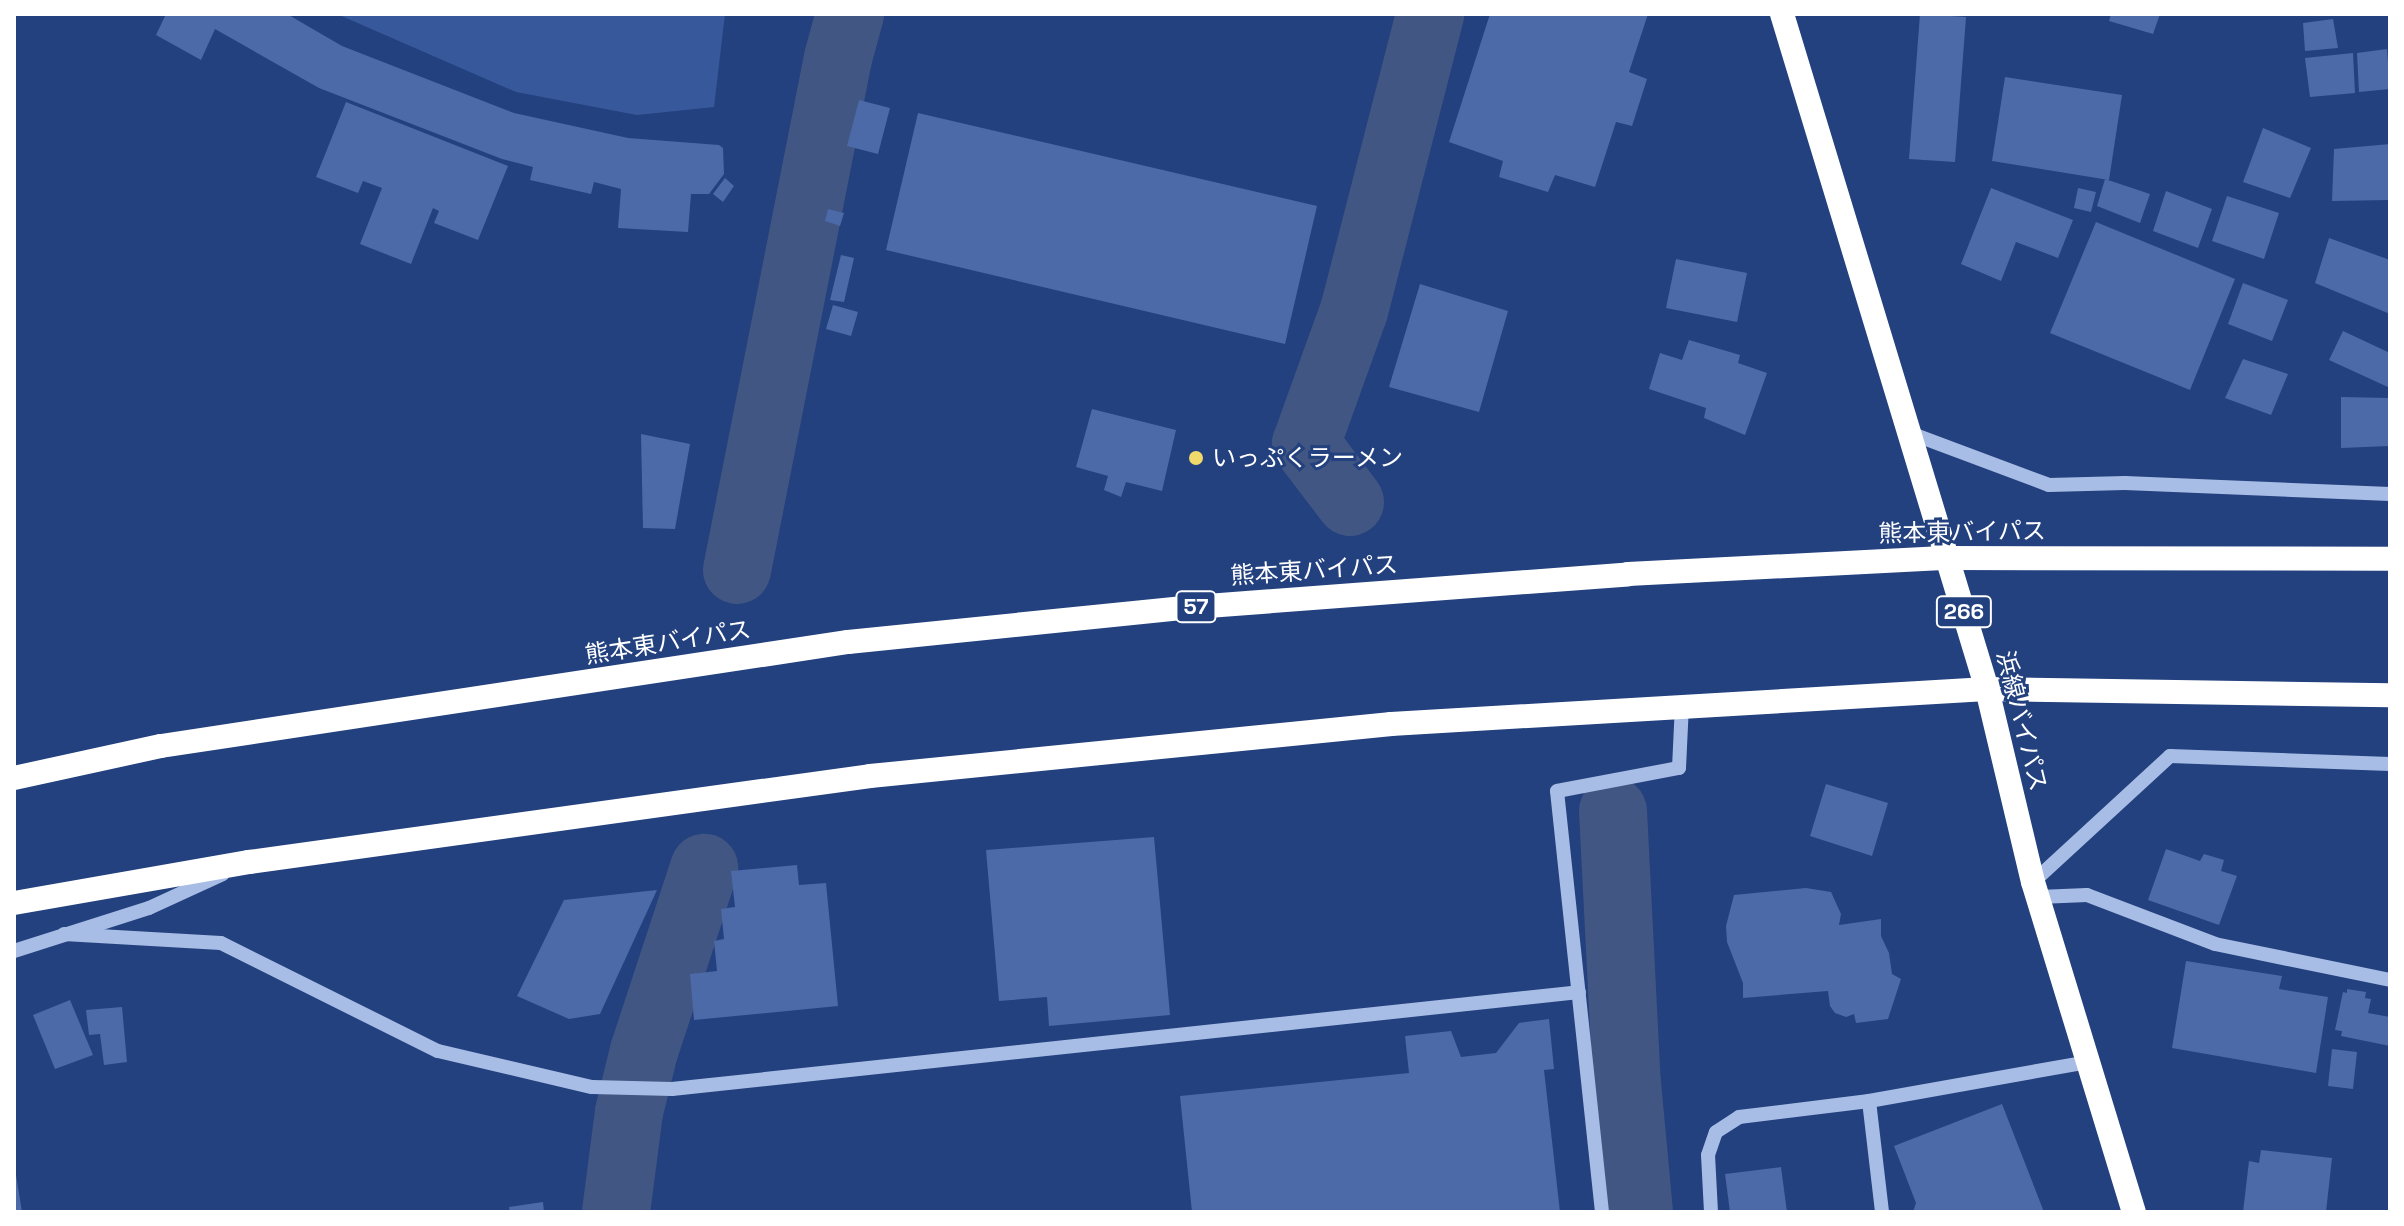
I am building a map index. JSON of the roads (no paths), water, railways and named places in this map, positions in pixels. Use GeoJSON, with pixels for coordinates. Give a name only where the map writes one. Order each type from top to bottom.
{"type":"FeatureCollection","features":[{"type":"Feature","properties":{"kind":"highway","name":"浜線バイパス"},"geometry":{"type":"LineString","coordinates":[[1782,14],[1987,689],[2036,890],[2134,1212]]}},
{"type":"Feature","properties":{"kind":"highway","name":"熊本東バイパス"},"geometry":{"type":"LineString","coordinates":[[14,778],[161,746],[848,642],[1242,603],[1628,574],[1948,558],[2390,559]]}},
{"type":"Feature","properties":{"kind":"highway"},"geometry":{"type":"LineString","coordinates":[[14,903],[249,862],[870,776],[1391,724],[1987,689],[2390,695]]}},
{"type":"Feature","properties":{"kind":"street"},"geometry":{"type":"LineString","coordinates":[[1910,433],[2049,485],[2125,483],[2390,494]]}},
{"type":"Feature","properties":{"kind":"street"},"geometry":{"type":"LineString","coordinates":[[1602,1212],[1557,791],[1679,768],[1682,705]]}},
{"type":"Feature","properties":{"kind":"street"},"geometry":{"type":"LineString","coordinates":[[2036,890],[2170,756],[2390,764]]}},
{"type":"Feature","properties":{"kind":"street"},"geometry":{"type":"LineString","coordinates":[[14,951],[149,908],[249,862]]}},
{"type":"Feature","properties":{"kind":"street"},"geometry":{"type":"LineString","coordinates":[[2036,890],[2087,895],[2215,944],[2390,980]]}},
{"type":"Feature","properties":{"kind":"street"},"geometry":{"type":"LineString","coordinates":[[64,934],[221,943],[438,1051],[592,1087],[672,1089],[1579,992]]}},
{"type":"Feature","properties":{"kind":"street"},"geometry":{"type":"LineString","coordinates":[[1711,1212],[1708,1155],[1716,1132],[1739,1117],[1869,1101],[2088,1062]]}},
{"type":"Feature","properties":{"kind":"street"},"geometry":{"type":"LineString","coordinates":[[1869,1101],[1882,1212]]}},
{"type":"Feature","properties":{"kind":"waterway"},"geometry":{"type":"LineString","coordinates":[[737,570],[838,58],[850,14]]}},
{"type":"Feature","properties":{"kind":"waterway"},"geometry":{"type":"LineString","coordinates":[[1350,502],[1306,444],[1354,311],[1430,14]]}},
{"type":"Feature","properties":{"kind":"waterway"},"geometry":{"type":"LineString","coordinates":[[1613,811],[1627,1083],[1639,1212]]}},
{"type":"Feature","properties":{"kind":"waterway"},"geometry":{"type":"LineString","coordinates":[[616,1212],[629,1112],[644,1051],[704,868]]}},
{"type":"Feature","properties":{"kind":"place","name":"いっぷくラーメン"},"geometry":{"type":"Point","coordinates":[1196,458]}}]}
